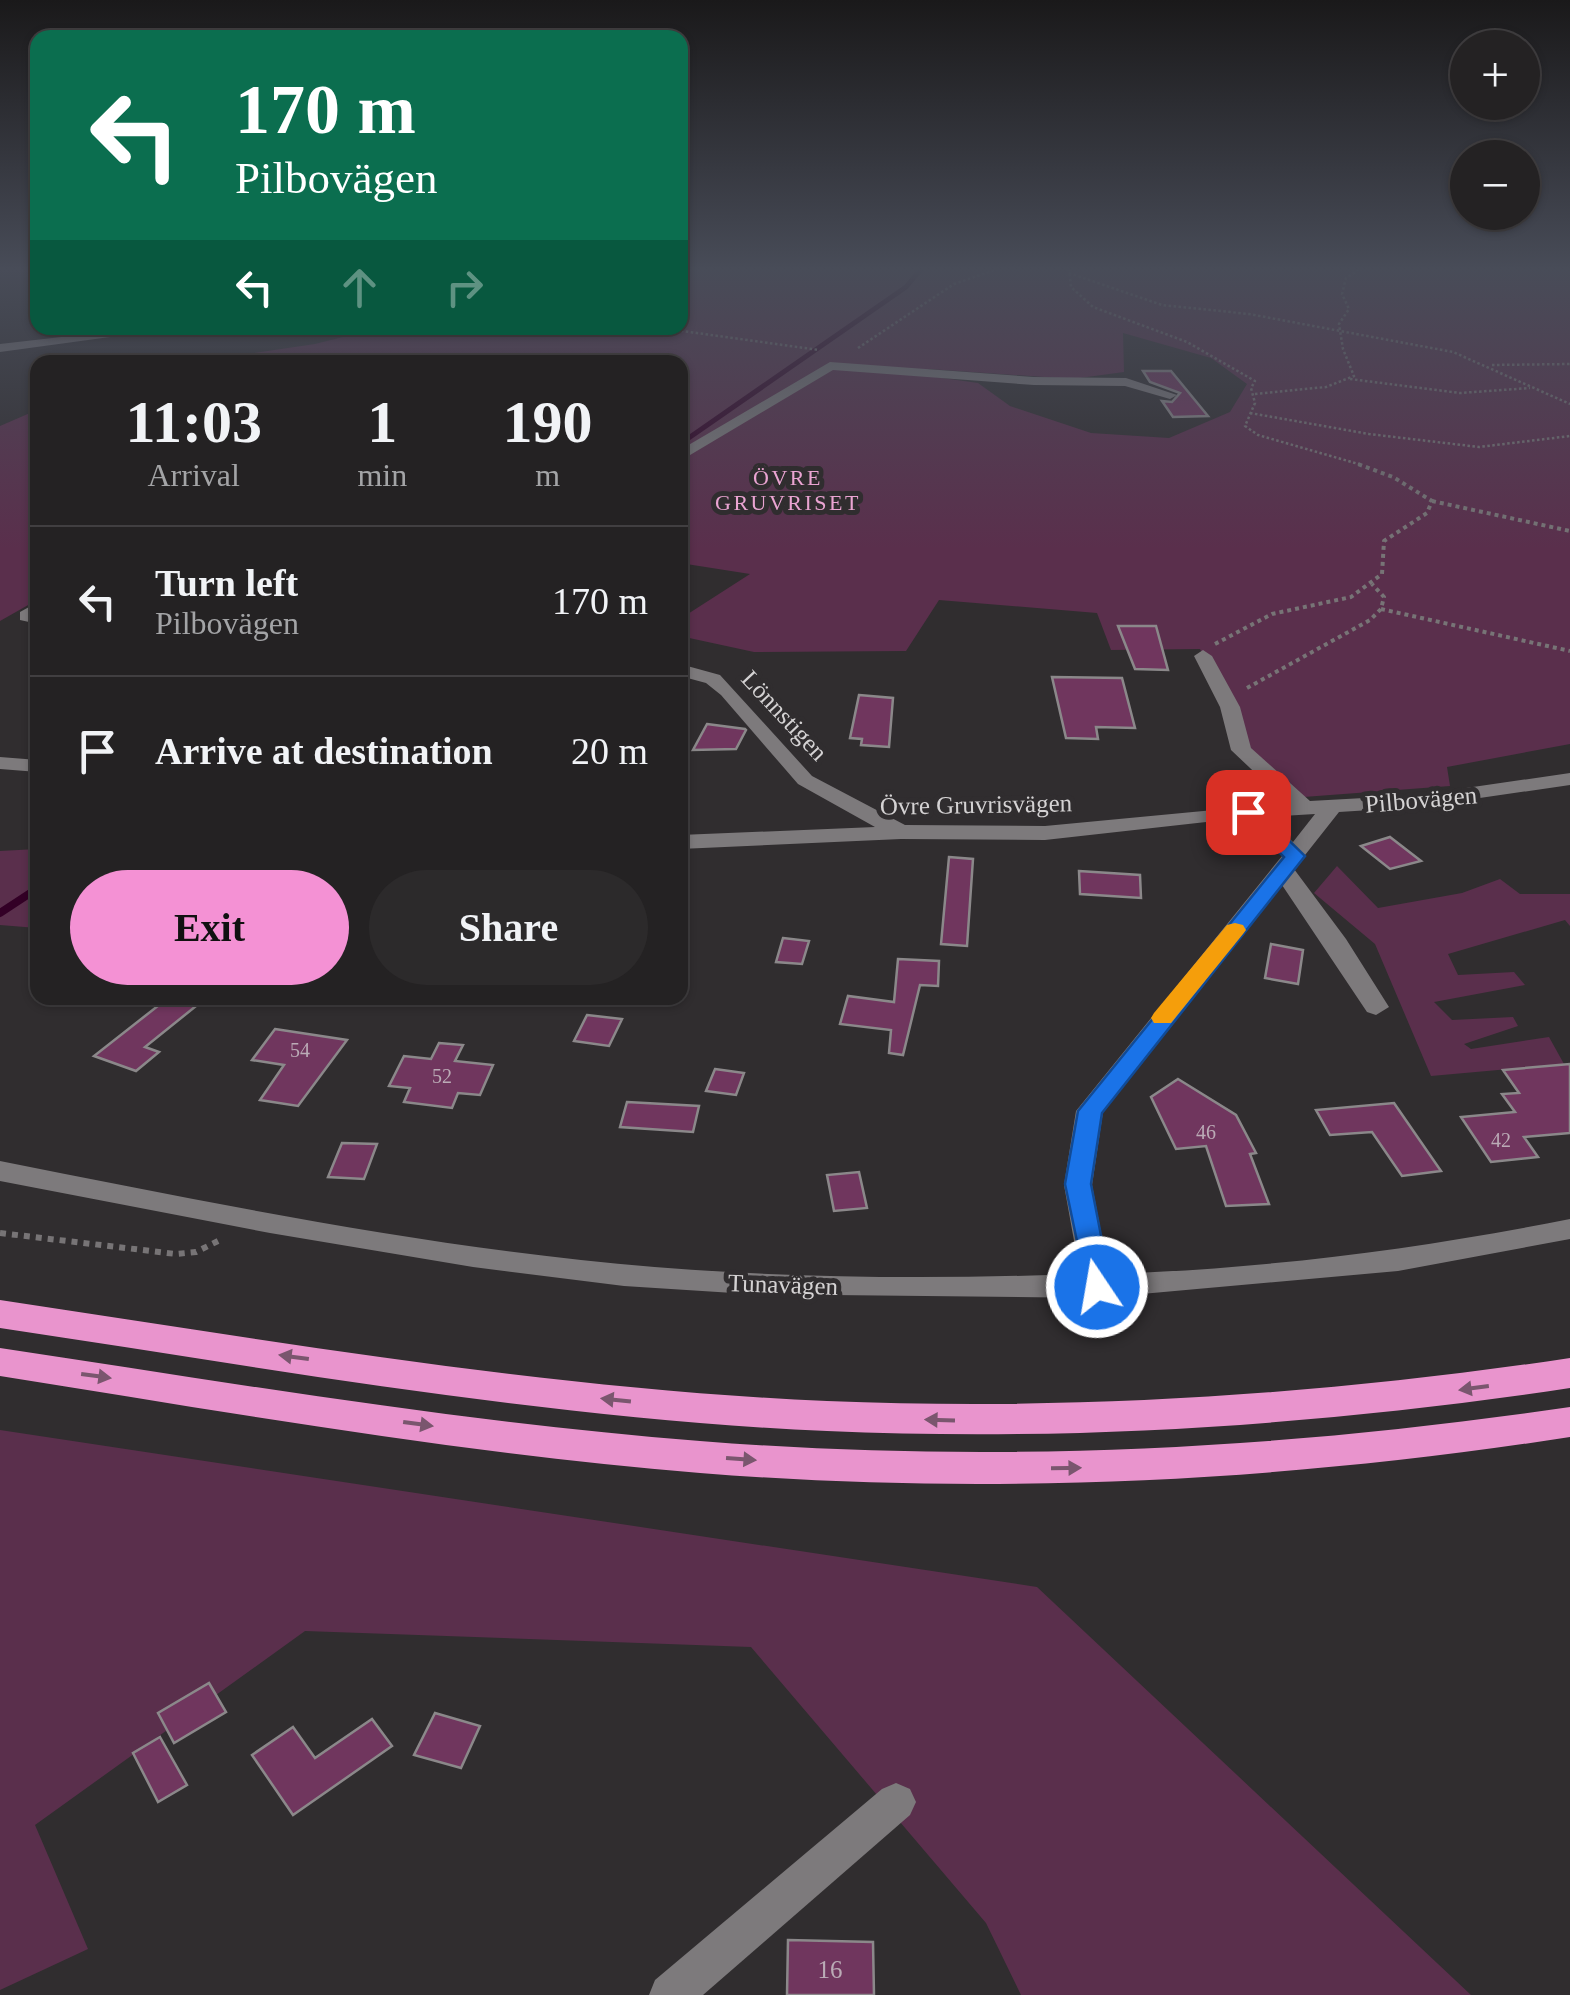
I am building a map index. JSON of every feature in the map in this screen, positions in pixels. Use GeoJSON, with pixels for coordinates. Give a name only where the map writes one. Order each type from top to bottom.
{"type":"FeatureCollection","features":[{"type":"Feature","properties":{"kind":"highway"},"geometry":{"type":"LineString","coordinates":[[0,1314],[512,1388],[716,1410],[846,1418],[1068,1420],[1261,1412],[1394,1399],[1570,1372]]}},
{"type":"Feature","properties":{"kind":"highway"},"geometry":{"type":"LineString","coordinates":[[0,1362],[492,1434],[699,1457],[836,1466],[1070,1468],[1203,1464],[1412,1445],[1570,1422]]}},
{"type":"Feature","properties":{"kind":"street"},"geometry":{"type":"LineString","coordinates":[[688,451],[837,362]]}},
{"type":"Feature","properties":{"kind":"street"},"geometry":{"type":"LineString","coordinates":[[830,366],[1126,382],[1170,396]]}},
{"type":"Feature","properties":{"kind":"street"},"geometry":{"type":"LineString","coordinates":[[1208,650],[1230,707],[1240,750],[1305,808]]}},
{"type":"Feature","properties":{"kind":"street","name":"Lönnstigen"},"geometry":{"type":"LineString","coordinates":[[688,672],[713,679],[728,691],[805,780],[901,832]]}},
{"type":"Feature","properties":{"kind":"street"},"geometry":{"type":"LineString","coordinates":[[0,763],[30,765]]}},
{"type":"Feature","properties":{"kind":"street","name":"Pilbovägen"},"geometry":{"type":"LineString","coordinates":[[1097,1287],[1078,1184],[1090,1111],[1333,806],[1497,792],[1570,779]]}},
{"type":"Feature","properties":{"kind":"street","name":"Övre Gruvrisvägen"},"geometry":{"type":"LineString","coordinates":[[688,842],[901,832],[1045,833],[1333,806]]}},
{"type":"Feature","properties":{"kind":"street"},"geometry":{"type":"LineString","coordinates":[[1248,812],[1289,863],[1376,1007]]}},
{"type":"Feature","properties":{"kind":"street","name":"Tunavägen"},"geometry":{"type":"LineString","coordinates":[[0,1171],[543,1266],[698,1280],[1097,1287],[1324,1268],[1570,1229]]}},
{"type":"Feature","properties":{"kind":"street"},"geometry":{"type":"LineString","coordinates":[[670,1995],[896,1802]]}},
{"type":"Feature","properties":{"kind":"path"},"geometry":{"type":"LineString","coordinates":[[1226,362],[1254,382],[1251,388],[1255,394],[1244,426],[1258,436],[1358,466],[1414,487],[1432,500],[1570,532]]}},
{"type":"Feature","properties":{"kind":"path"},"geometry":{"type":"LineString","coordinates":[[1348,362],[1354,376],[1350,379]]}},
{"type":"Feature","properties":{"kind":"path"},"geometry":{"type":"LineString","coordinates":[[1481,362],[1570,404]]}},
{"type":"Feature","properties":{"kind":"path"},"geometry":{"type":"LineString","coordinates":[[1489,365],[1570,364]]}},
{"type":"Feature","properties":{"kind":"path"},"geometry":{"type":"LineString","coordinates":[[1255,394],[1326,387],[1350,379],[1460,393],[1532,388]]}},
{"type":"Feature","properties":{"kind":"path"},"geometry":{"type":"LineString","coordinates":[[1250,412],[1370,434],[1479,447],[1570,436]]}},
{"type":"Feature","properties":{"kind":"path"},"geometry":{"type":"LineString","coordinates":[[1208,650],[1272,614],[1335,606],[1356,597],[1382,574],[1384,541],[1427,513],[1432,500]]}},
{"type":"Feature","properties":{"kind":"path"},"geometry":{"type":"LineString","coordinates":[[1230,707],[1250,685],[1370,620],[1381,609],[1384,597],[1372,584]]}},
{"type":"Feature","properties":{"kind":"path"},"geometry":{"type":"LineString","coordinates":[[1381,609],[1570,651]]}},
{"type":"Feature","properties":{"kind":"path"},"geometry":{"type":"LineString","coordinates":[[0,1234],[176,1254],[211,1247],[228,1235],[241,1216]]}},
{"type":"Feature","properties":{"kind":"shaded area"},"geometry":{"type":"Polygon","coordinates":[[[688,362],[1124,362],[1124,372],[1072,379],[929,369],[921,375],[978,383],[1010,406],[1091,433],[1169,438],[1230,412],[1247,384],[1217,362],[1570,362],[1570,744],[1447,767],[1450,786],[1277,799],[1200,649],[1111,650],[1097,613],[939,600],[906,651],[754,652],[688,638],[688,614],[750,574],[688,564],[688,362]]]}},
{"type":"Feature","properties":{"kind":"shaded area"},"geometry":{"type":"Polygon","coordinates":[[[30,413],[30,604],[0,621],[0,426],[30,413]]]}},
{"type":"Feature","properties":{"kind":"shaded area"},"geometry":{"type":"Polygon","coordinates":[[[30,849],[30,927],[0,925],[0,851],[30,849]]]}},
{"type":"Feature","properties":{"kind":"shaded area"},"geometry":{"type":"Polygon","coordinates":[[[1337,866],[1378,908],[1462,893],[1500,879],[1520,894],[1570,894],[1570,926],[1565,920],[1448,954],[1458,975],[1514,972],[1525,985],[1434,1002],[1452,1020],[1513,1017],[1518,1026],[1464,1044],[1471,1049],[1549,1037],[1564,1064],[1431,1076],[1375,944],[1314,893],[1337,866]]]}},
{"type":"Feature","properties":{"kind":"shaded area"},"geometry":{"type":"Polygon","coordinates":[[[0,1430],[1037,1587],[1471,1995],[1021,1995],[986,1923],[751,1647],[305,1631],[35,1825],[88,1949],[0,1990],[0,1430]]]}},
{"type":"Feature","properties":{"kind":"building"},"geometry":{"type":"Polygon","coordinates":[[[1143,371],[1171,371],[1208,416],[1173,417],[1162,401],[1172,402],[1180,393],[1150,382],[1143,371]]]}},
{"type":"Feature","properties":{"kind":"building"},"geometry":{"type":"Polygon","coordinates":[[[1118,626],[1156,626],[1168,670],[1135,669],[1118,626]]]}},
{"type":"Feature","properties":{"kind":"building"},"geometry":{"type":"Polygon","coordinates":[[[1052,677],[1122,678],[1135,728],[1096,727],[1098,739],[1066,738],[1052,677]]]}},
{"type":"Feature","properties":{"kind":"building"},"geometry":{"type":"Polygon","coordinates":[[[859,695],[893,698],[889,747],[861,745],[862,739],[850,738],[859,695]]]}},
{"type":"Feature","properties":{"kind":"building"},"geometry":{"type":"Polygon","coordinates":[[[707,724],[746,730],[736,749],[693,750],[707,724]]]}},
{"type":"Feature","properties":{"kind":"building"},"geometry":{"type":"Polygon","coordinates":[[[1390,837],[1421,861],[1390,869],[1361,846],[1390,837]]]}},
{"type":"Feature","properties":{"kind":"building"},"geometry":{"type":"Polygon","coordinates":[[[949,857],[973,859],[967,946],[941,944],[949,857]]]}},
{"type":"Feature","properties":{"kind":"building"},"geometry":{"type":"Polygon","coordinates":[[[1079,871],[1140,875],[1141,898],[1080,894],[1079,871]]]}},
{"type":"Feature","properties":{"kind":"building"},"geometry":{"type":"Polygon","coordinates":[[[783,938],[809,941],[802,964],[776,962],[783,938]]]}},
{"type":"Feature","properties":{"kind":"building"},"geometry":{"type":"Polygon","coordinates":[[[1271,944],[1303,950],[1298,984],[1265,978],[1271,944]]]}},
{"type":"Feature","properties":{"kind":"building"},"geometry":{"type":"Polygon","coordinates":[[[898,959],[939,961],[938,986],[920,985],[903,1055],[889,1053],[891,1030],[840,1024],[848,996],[894,1002],[898,959]]]}},
{"type":"Feature","properties":{"kind":"building"},"geometry":{"type":"Polygon","coordinates":[[[159,1005],[197,1005],[145,1047],[159,1052],[136,1071],[94,1056],[159,1005]]]}},
{"type":"Feature","properties":{"kind":"building"},"geometry":{"type":"Polygon","coordinates":[[[587,1015],[622,1019],[609,1046],[574,1041],[587,1015]]]}},
{"type":"Feature","properties":{"kind":"building"},"geometry":{"type":"Polygon","coordinates":[[[275,1029],[347,1040],[298,1106],[260,1100],[284,1065],[252,1060],[275,1029]]]}},
{"type":"Feature","properties":{"kind":"building"},"geometry":{"type":"Polygon","coordinates":[[[439,1043],[463,1045],[455,1061],[493,1065],[480,1095],[458,1093],[452,1108],[404,1102],[410,1088],[389,1086],[404,1056],[431,1059],[439,1043]]]}},
{"type":"Feature","properties":{"kind":"building"},"geometry":{"type":"Polygon","coordinates":[[[1570,1064],[1570,1133],[1524,1137],[1538,1157],[1491,1162],[1461,1117],[1515,1112],[1502,1094],[1519,1093],[1503,1070],[1570,1064]]]}},
{"type":"Feature","properties":{"kind":"building"},"geometry":{"type":"Polygon","coordinates":[[[715,1069],[744,1073],[736,1095],[706,1091],[715,1069]]]}},
{"type":"Feature","properties":{"kind":"building"},"geometry":{"type":"Polygon","coordinates":[[[1178,1079],[1236,1115],[1256,1153],[1250,1154],[1269,1204],[1226,1206],[1206,1146],[1176,1149],[1151,1097],[1178,1079]]]}},
{"type":"Feature","properties":{"kind":"building"},"geometry":{"type":"Polygon","coordinates":[[[627,1102],[699,1106],[693,1132],[620,1127],[627,1102]]]}},
{"type":"Feature","properties":{"kind":"building"},"geometry":{"type":"Polygon","coordinates":[[[1394,1103],[1441,1171],[1402,1176],[1372,1132],[1330,1135],[1316,1110],[1394,1103]]]}},
{"type":"Feature","properties":{"kind":"building"},"geometry":{"type":"Polygon","coordinates":[[[342,1143],[377,1144],[364,1179],[328,1177],[342,1143]]]}},
{"type":"Feature","properties":{"kind":"building"},"geometry":{"type":"Polygon","coordinates":[[[859,1172],[867,1208],[834,1211],[827,1175],[859,1172]]]}},
{"type":"Feature","properties":{"kind":"building"},"geometry":{"type":"Polygon","coordinates":[[[209,1683],[226,1712],[174,1743],[158,1713],[209,1683]]]}},
{"type":"Feature","properties":{"kind":"building"},"geometry":{"type":"Polygon","coordinates":[[[435,1713],[480,1726],[461,1768],[414,1755],[435,1713]]]}},
{"type":"Feature","properties":{"kind":"building"},"geometry":{"type":"Polygon","coordinates":[[[372,1719],[392,1746],[293,1815],[252,1755],[293,1727],[315,1758],[372,1719]]]}},
{"type":"Feature","properties":{"kind":"building"},"geometry":{"type":"Polygon","coordinates":[[[160,1737],[187,1785],[158,1802],[133,1753],[160,1737]]]}},
{"type":"Feature","properties":{"kind":"building"},"geometry":{"type":"Polygon","coordinates":[[[788,1940],[873,1942],[874,1995],[787,1995],[788,1940]]]}},
{"type":"Feature","properties":{"kind":"waterway"},"geometry":{"type":"LineString","coordinates":[[688,438],[798,362]]}},
{"type":"Feature","properties":{"kind":"waterway"},"geometry":{"type":"LineString","coordinates":[[0,913],[30,893]]}},
{"type":"Feature","properties":{"kind":"slow traffic"},"geometry":{"type":"LineString","coordinates":[[1163,1018],[1235,930]]}},
{"type":"Feature","properties":{"kind":"district","name":"ÖVRE GRUVRISET"},"geometry":{"type":"Point","coordinates":[788,490]}},
{"type":"Feature","properties":{"kind":"route"},"geometry":{"type":"LineString","coordinates":[[1097,1287],[1078,1184],[1090,1111],[1295,856],[1248,812]]}}]}
